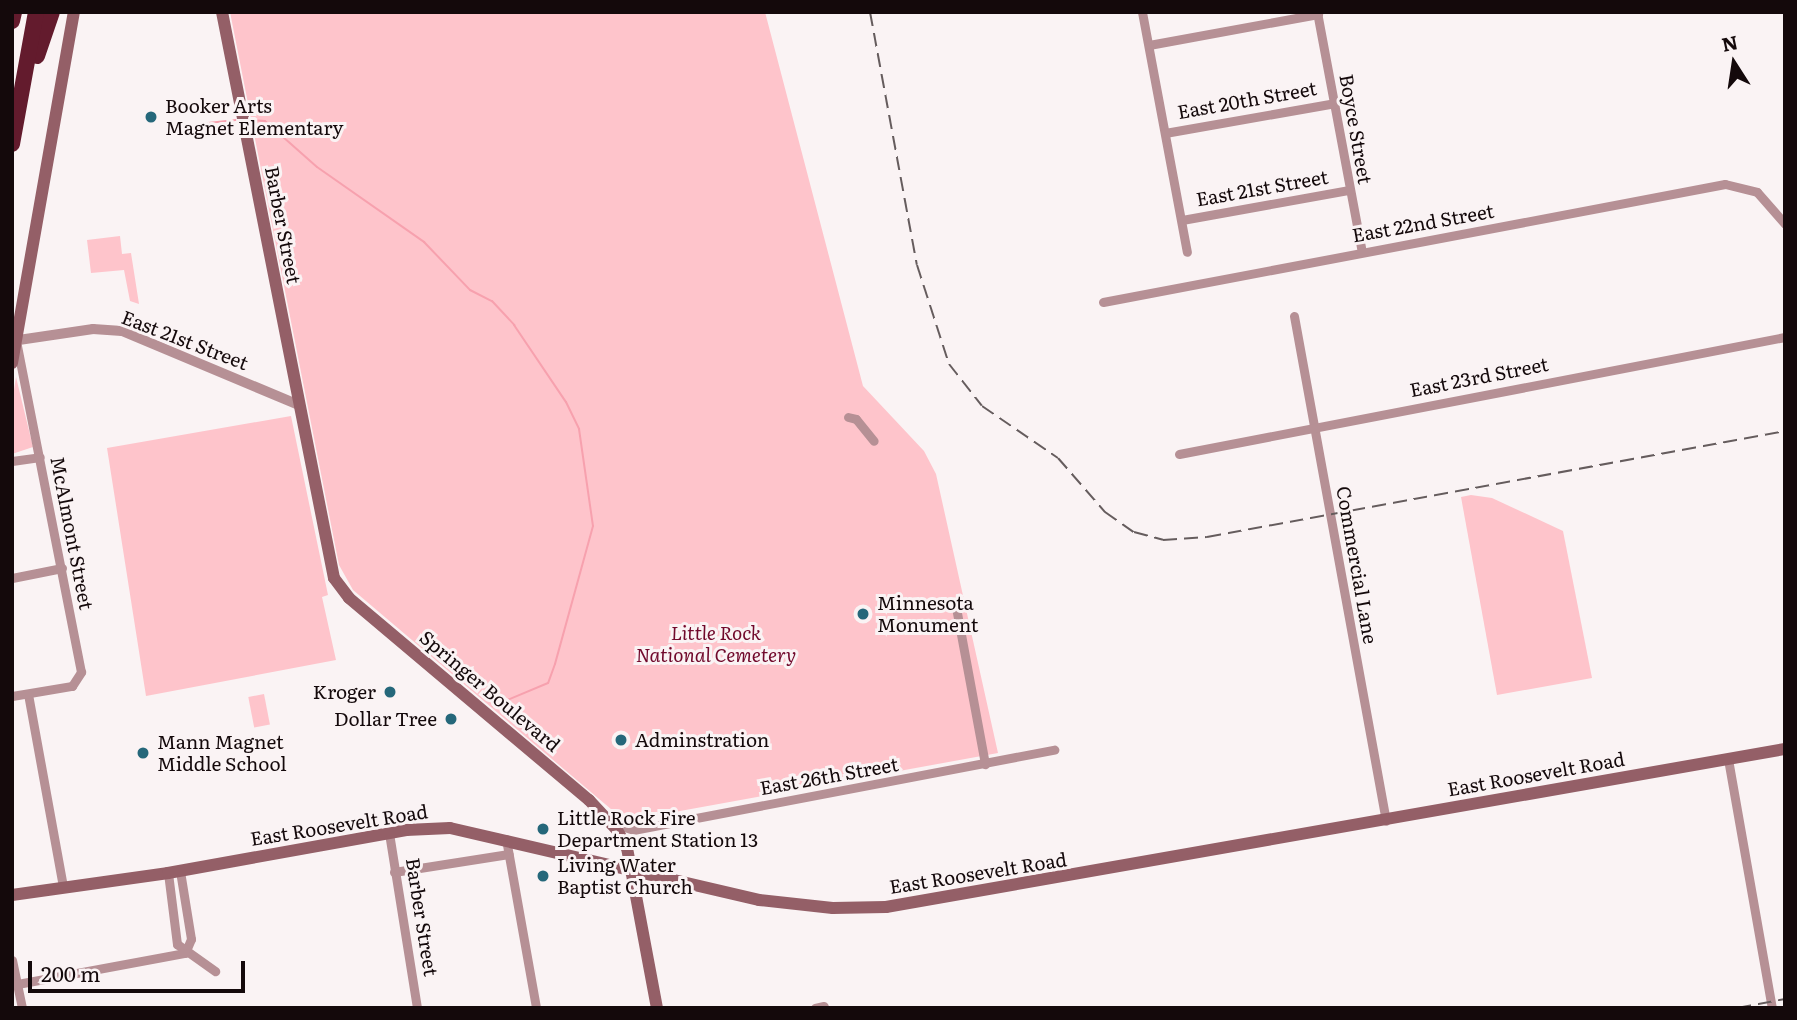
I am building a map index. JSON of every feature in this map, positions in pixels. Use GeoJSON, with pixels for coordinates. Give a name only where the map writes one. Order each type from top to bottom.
{"type":"FeatureCollection","features":[{"type":"Feature","properties":{"kind":"highway"},"geometry":{"type":"LineString","coordinates":[[12,21],[14,12]]}},
{"type":"Feature","properties":{"kind":"highway"},"geometry":{"type":"LineString","coordinates":[[12,144],[36,12]]}},
{"type":"Feature","properties":{"kind":"highway"},"geometry":{"type":"LineString","coordinates":[[15,122],[52,12]]}},
{"type":"Feature","properties":{"kind":"main road"},"geometry":{"type":"LineString","coordinates":[[12,363],[74,12]]}},
{"type":"Feature","properties":{"kind":"main road","name":"Barber Street"},"geometry":{"type":"LineString","coordinates":[[222,12],[299,405]]}},
{"type":"Feature","properties":{"kind":"main road","name":"Springer Boulevard"},"geometry":{"type":"LineString","coordinates":[[299,405],[331,570],[343,592],[611,822],[623,838],[631,869],[657,1008]]}},
{"type":"Feature","properties":{"kind":"main road","name":"East Roosevelt Road"},"geometry":{"type":"LineString","coordinates":[[12,895],[174,872],[389,833],[450,828],[771,902],[886,907],[1785,749]]}},
{"type":"Feature","properties":{"kind":"street"},"geometry":{"type":"LineString","coordinates":[[1142,12],[1187,252]]}},
{"type":"Feature","properties":{"kind":"street"},"geometry":{"type":"LineString","coordinates":[[1149,45],[1317,13]]}},
{"type":"Feature","properties":{"kind":"street","name":"Boyce Street"},"geometry":{"type":"LineString","coordinates":[[1317,13],[1362,252]]}},
{"type":"Feature","properties":{"kind":"street","name":"East 20th Street"},"geometry":{"type":"LineString","coordinates":[[1166,133],[1335,103]]}},
{"type":"Feature","properties":{"kind":"street","name":"East 22nd Street"},"geometry":{"type":"LineString","coordinates":[[1103,302],[1725,184],[1749,188],[1785,224]]}},
{"type":"Feature","properties":{"kind":"street","name":"East 21st Street"},"geometry":{"type":"LineString","coordinates":[[1182,220],[1349,190]]}},
{"type":"Feature","properties":{"kind":"street","name":"Commercial Lane"},"geometry":{"type":"LineString","coordinates":[[1294,316],[1386,821]]}},
{"type":"Feature","properties":{"kind":"street","name":"East 21st Street"},"geometry":{"type":"LineString","coordinates":[[14,340],[93,329],[122,331],[299,405]]}},
{"type":"Feature","properties":{"kind":"street","name":"East 23rd Street"},"geometry":{"type":"LineString","coordinates":[[1179,454],[1785,337]]}},
{"type":"Feature","properties":{"kind":"street","name":"McAlmont Street"},"geometry":{"type":"LineString","coordinates":[[14,340],[62,568],[80,677],[72,686],[25,694]]}},
{"type":"Feature","properties":{"kind":"street"},"geometry":{"type":"LineString","coordinates":[[848,417],[856,419],[874,441]]}},
{"type":"Feature","properties":{"kind":"street"},"geometry":{"type":"LineString","coordinates":[[12,461],[40,457]]}},
{"type":"Feature","properties":{"kind":"street"},"geometry":{"type":"LineString","coordinates":[[12,578],[62,568]]}},
{"type":"Feature","properties":{"kind":"street"},"geometry":{"type":"LineString","coordinates":[[955,602],[985,764]]}},
{"type":"Feature","properties":{"kind":"street"},"geometry":{"type":"LineString","coordinates":[[12,696],[25,694],[63,887]]}},
{"type":"Feature","properties":{"kind":"street","name":"East 26th Street"},"geometry":{"type":"LineString","coordinates":[[611,822],[633,830],[1054,750]]}},
{"type":"Feature","properties":{"kind":"street"},"geometry":{"type":"LineString","coordinates":[[1727,759],[1772,1008]]}},
{"type":"Feature","properties":{"kind":"street","name":"Barber Street"},"geometry":{"type":"LineString","coordinates":[[389,833],[417,1008]]}},
{"type":"Feature","properties":{"kind":"street"},"geometry":{"type":"LineString","coordinates":[[506,839],[536,1008]]}},
{"type":"Feature","properties":{"kind":"street"},"geometry":{"type":"LineString","coordinates":[[394,872],[509,854]]}},
{"type":"Feature","properties":{"kind":"street"},"geometry":{"type":"LineString","coordinates":[[174,872],[177,944],[185,953],[215,971]]}},
{"type":"Feature","properties":{"kind":"street"},"geometry":{"type":"LineString","coordinates":[[15,984],[185,953]]}},
{"type":"Feature","properties":{"kind":"street"},"geometry":{"type":"LineString","coordinates":[[12,960],[22,1008]]}},
{"type":"Feature","properties":{"kind":"green space","name":"Little Rock National Cemetery"},"geometry":{"type":"Polygon","coordinates":[[[230,12],[765,12],[863,386],[924,451],[936,474],[998,753],[625,821],[353,590],[339,565],[230,12]]]}},
{"type":"Feature","properties":{"kind":"green space"},"geometry":{"type":"Polygon","coordinates":[[[120,236],[122,254],[131,253],[139,304],[130,301],[124,270],[91,273],[87,240],[120,236]]]}},
{"type":"Feature","properties":{"kind":"green space"},"geometry":{"type":"Polygon","coordinates":[[[16,377],[33,447],[12,454],[12,403],[16,377]]]}},
{"type":"Feature","properties":{"kind":"green space"},"geometry":{"type":"Polygon","coordinates":[[[291,416],[328,595],[322,597],[336,660],[146,696],[107,448],[291,416]]]}},
{"type":"Feature","properties":{"kind":"green space"},"geometry":{"type":"Polygon","coordinates":[[[1471,495],[1492,498],[1563,531],[1592,678],[1497,695],[1461,497],[1471,495]]]}},
{"type":"Feature","properties":{"kind":"green space"},"geometry":{"type":"Polygon","coordinates":[[[264,694],[270,724],[254,727],[248,697],[264,694]]]}},
{"type":"Feature","properties":{"kind":"waterway"},"geometry":{"type":"LineString","coordinates":[[208,123],[238,120]]}},
{"type":"Feature","properties":{"kind":"waterway"},"geometry":{"type":"LineString","coordinates":[[251,120],[265,121],[317,167],[424,242],[470,290],[492,301],[514,325],[566,402],[579,429],[593,526],[555,664],[548,683],[493,706]]}},
{"type":"Feature","properties":{"kind":"railway"},"geometry":{"type":"LineString","coordinates":[[870,12],[917,265],[949,364],[982,406],[1058,458],[1105,512],[1134,532],[1163,540],[1207,537],[1785,431]]}},
{"type":"Feature","properties":{"kind":"railway"},"geometry":{"type":"LineString","coordinates":[[1737,1008],[1785,999]]}},
{"type":"Feature","properties":{"kind":"place","name":"Booker Arts Magnet Elementary"},"geometry":{"type":"Point","coordinates":[151,117]}},
{"type":"Feature","properties":{"kind":"place","name":"Minnesota Monument"},"geometry":{"type":"Point","coordinates":[863,614]}},
{"type":"Feature","properties":{"kind":"place","name":"Kroger"},"geometry":{"type":"Point","coordinates":[390,692]}},
{"type":"Feature","properties":{"kind":"place","name":"Dollar Tree"},"geometry":{"type":"Point","coordinates":[451,719]}},
{"type":"Feature","properties":{"kind":"place","name":"Adminstration"},"geometry":{"type":"Point","coordinates":[621,740]}},
{"type":"Feature","properties":{"kind":"place","name":"Mann Magnet Middle School"},"geometry":{"type":"Point","coordinates":[143,753]}},
{"type":"Feature","properties":{"kind":"place","name":"Little Rock Fire Department Station 13"},"geometry":{"type":"Point","coordinates":[543,829]}},
{"type":"Feature","properties":{"kind":"place","name":"Living Water Baptist Church"},"geometry":{"type":"Point","coordinates":[543,876]}}]}
